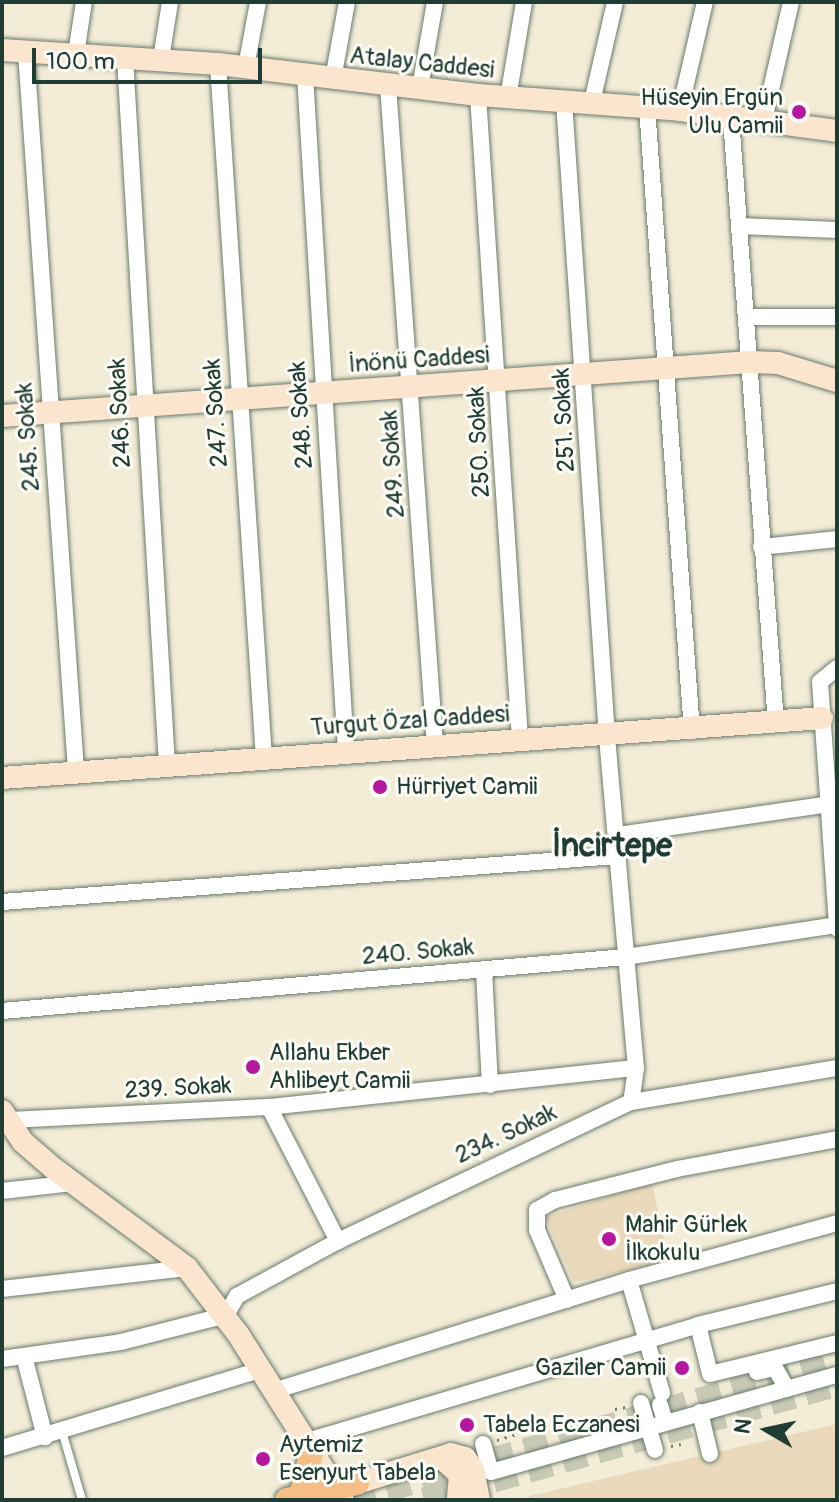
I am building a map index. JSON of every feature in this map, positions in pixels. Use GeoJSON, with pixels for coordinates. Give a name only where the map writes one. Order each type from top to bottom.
{"type":"FeatureCollection","features":[{"type":"Feature","properties":{"kind":"main road"},"geometry":{"type":"LineString","coordinates":[[312,1446],[294,1498],[343,1494]]}},
{"type":"Feature","properties":{"kind":"street"},"geometry":{"type":"LineString","coordinates":[[76,54],[84,2]]}},
{"type":"Feature","properties":{"kind":"street"},"geometry":{"type":"LineString","coordinates":[[161,59],[170,2]]}},
{"type":"Feature","properties":{"kind":"street"},"geometry":{"type":"LineString","coordinates":[[246,67],[258,2]]}},
{"type":"Feature","properties":{"kind":"street"},"geometry":{"type":"LineString","coordinates":[[333,79],[347,2]]}},
{"type":"Feature","properties":{"kind":"street"},"geometry":{"type":"LineString","coordinates":[[420,88],[435,2]]}},
{"type":"Feature","properties":{"kind":"street"},"geometry":{"type":"LineString","coordinates":[[508,98],[524,2]]}},
{"type":"Feature","properties":{"kind":"street"},"geometry":{"type":"LineString","coordinates":[[592,102],[615,2]]}},
{"type":"Feature","properties":{"kind":"street"},"geometry":{"type":"LineString","coordinates":[[680,110],[705,2]]}},
{"type":"Feature","properties":{"kind":"street"},"geometry":{"type":"LineString","coordinates":[[764,120],[791,2]]}},
{"type":"Feature","properties":{"kind":"street","name":"Atalay Caddesi"},"geometry":{"type":"LineString","coordinates":[[2,50],[218,64],[508,98],[680,110],[837,131]]}},
{"type":"Feature","properties":{"kind":"street","name":"245. Sokak"},"geometry":{"type":"LineString","coordinates":[[26,52],[76,770]]}},
{"type":"Feature","properties":{"kind":"street","name":"246. Sokak"},"geometry":{"type":"LineString","coordinates":[[125,58],[143,406],[167,764]]}},
{"type":"Feature","properties":{"kind":"street","name":"247. Sokak"},"geometry":{"type":"LineString","coordinates":[[218,64],[264,758]]}},
{"type":"Feature","properties":{"kind":"street","name":"248. Sokak"},"geometry":{"type":"LineString","coordinates":[[305,75],[346,751]]}},
{"type":"Feature","properties":{"kind":"street","name":"249. Sokak"},"geometry":{"type":"LineString","coordinates":[[388,85],[412,388],[435,745]]}},
{"type":"Feature","properties":{"kind":"street","name":"250. Sokak"},"geometry":{"type":"LineString","coordinates":[[478,95],[520,739]]}},
{"type":"Feature","properties":{"kind":"street","name":"251. Sokak"},"geometry":{"type":"LineString","coordinates":[[564,101],[586,376],[607,737],[618,835],[617,856],[636,1068],[631,1102]]}},
{"type":"Feature","properties":{"kind":"street"},"geometry":{"type":"LineString","coordinates":[[647,107],[692,731]]}},
{"type":"Feature","properties":{"kind":"street"},"geometry":{"type":"LineString","coordinates":[[731,118],[776,723]]}},
{"type":"Feature","properties":{"kind":"street"},"geometry":{"type":"LineString","coordinates":[[739,226],[837,230]]}},
{"type":"Feature","properties":{"kind":"street"},"geometry":{"type":"LineString","coordinates":[[747,317],[837,317]]}},
{"type":"Feature","properties":{"kind":"street","name":"İnönü Caddesi"},"geometry":{"type":"LineString","coordinates":[[2,416],[665,371],[750,362],[778,363],[837,381]]}},
{"type":"Feature","properties":{"kind":"street"},"geometry":{"type":"LineString","coordinates":[[761,547],[837,539]]}},
{"type":"Feature","properties":{"kind":"street"},"geometry":{"type":"LineString","coordinates":[[837,668],[820,682],[833,803],[837,926]]}},
{"type":"Feature","properties":{"kind":"street","name":"Turgut Özal Caddesi"},"geometry":{"type":"LineString","coordinates":[[2,778],[76,770],[520,739],[692,731],[822,718]]}},
{"type":"Feature","properties":{"kind":"street"},"geometry":{"type":"LineString","coordinates":[[618,835],[833,803]]}},
{"type":"Feature","properties":{"kind":"street"},"geometry":{"type":"LineString","coordinates":[[2,902],[617,856]]}},
{"type":"Feature","properties":{"kind":"street","name":"240. Sokak"},"geometry":{"type":"LineString","coordinates":[[2,1011],[626,957],[837,926]]}},
{"type":"Feature","properties":{"kind":"street"},"geometry":{"type":"LineString","coordinates":[[484,971],[490,1085]]}},
{"type":"Feature","properties":{"kind":"street","name":"239. Sokak"},"geometry":{"type":"LineString","coordinates":[[5,1116],[269,1107],[636,1068]]}},
{"type":"Feature","properties":{"kind":"street","name":"234. Sokak"},"geometry":{"type":"LineString","coordinates":[[226,1315],[237,1296],[338,1241],[631,1102],[837,1068]]}},
{"type":"Feature","properties":{"kind":"street"},"geometry":{"type":"LineString","coordinates":[[269,1107],[338,1241]]}},
{"type":"Feature","properties":{"kind":"street"},"geometry":{"type":"LineString","coordinates":[[5,1116],[23,1142],[187,1268],[226,1315],[312,1446],[334,1470],[343,1494],[490,1442],[491,1472],[648,1426],[662,1406],[629,1280]]}},
{"type":"Feature","properties":{"kind":"street"},"geometry":{"type":"LineString","coordinates":[[567,1300],[537,1230],[537,1210],[555,1200],[677,1169],[837,1139]]}},
{"type":"Feature","properties":{"kind":"street"},"geometry":{"type":"LineString","coordinates":[[2,1191],[73,1183]]}},
{"type":"Feature","properties":{"kind":"street"},"geometry":{"type":"LineString","coordinates":[[283,1388],[629,1280],[837,1223]]}},
{"type":"Feature","properties":{"kind":"street"},"geometry":{"type":"LineString","coordinates":[[2,1289],[187,1268]]}},
{"type":"Feature","properties":{"kind":"street"},"geometry":{"type":"LineString","coordinates":[[312,1446],[698,1325],[837,1291]]}},
{"type":"Feature","properties":{"kind":"street"},"geometry":{"type":"LineString","coordinates":[[2,1359],[121,1342],[226,1315],[250,1330],[312,1446]]}},
{"type":"Feature","properties":{"kind":"street"},"geometry":{"type":"LineString","coordinates":[[698,1325],[710,1374],[716,1381],[775,1368],[787,1389]]}},
{"type":"Feature","properties":{"kind":"street"},"geometry":{"type":"LineString","coordinates":[[710,1374],[837,1343]]}},
{"type":"Feature","properties":{"kind":"street"},"geometry":{"type":"LineString","coordinates":[[787,1389],[790,1364],[837,1350]]}},
{"type":"Feature","properties":{"kind":"street"},"geometry":{"type":"LineString","coordinates":[[24,1356],[45,1437]]}},
{"type":"Feature","properties":{"kind":"street"},"geometry":{"type":"LineString","coordinates":[[2,1448],[260,1370]]}},
{"type":"Feature","properties":{"kind":"street"},"geometry":{"type":"LineString","coordinates":[[662,1406],[700,1412],[837,1375]]}},
{"type":"Feature","properties":{"kind":"street"},"geometry":{"type":"LineString","coordinates":[[641,1403],[655,1450]]}},
{"type":"Feature","properties":{"kind":"street"},"geometry":{"type":"LineString","coordinates":[[700,1412],[710,1454]]}},
{"type":"Feature","properties":{"kind":"street"},"geometry":{"type":"LineString","coordinates":[[442,1457],[460,1475],[458,1500]]}},
{"type":"Feature","properties":{"kind":"street"},"geometry":{"type":"LineString","coordinates":[[442,1457],[465,1458],[473,1469],[479,1500]]}},
{"type":"Feature","properties":{"kind":"lane"},"geometry":{"type":"LineString","coordinates":[[62,1431],[82,1500]]}},
{"type":"Feature","properties":{"kind":"path"},"geometry":{"type":"LineString","coordinates":[[490,1442],[523,1432]]}},
{"type":"Feature","properties":{"kind":"shaded area","name":"Mahir Gürlek İlkokulu"},"geometry":{"type":"Polygon","coordinates":[[[652,1183],[669,1261],[574,1282],[545,1217],[652,1183]]]}},
{"type":"Feature","properties":{"kind":"shaded area"},"geometry":{"type":"Polygon","coordinates":[[[837,1424],[837,1500],[530,1500],[529,1496],[837,1424]]]}},
{"type":"Feature","properties":{"kind":"tunnel"},"geometry":{"type":"LineString","coordinates":[[352,1500],[837,1360]]}},
{"type":"Feature","properties":{"kind":"tunnel"},"geometry":{"type":"LineString","coordinates":[[424,1500],[837,1385]]}},
{"type":"Feature","properties":{"kind":"place","name":"Hüseyin Ergün Ulu Camii"},"geometry":{"type":"Point","coordinates":[799,112]}},
{"type":"Feature","properties":{"kind":"place","name":"Hürriyet Camii"},"geometry":{"type":"Point","coordinates":[380,787]}},
{"type":"Feature","properties":{"kind":"place","name":"Allahu Ekber Ahlibeyt Camii"},"geometry":{"type":"Point","coordinates":[253,1067]}},
{"type":"Feature","properties":{"kind":"place","name":"Mahir Gürlek İlkokulu"},"geometry":{"type":"Point","coordinates":[609,1239]}},
{"type":"Feature","properties":{"kind":"place","name":"Gaziler Camii"},"geometry":{"type":"Point","coordinates":[682,1368]}},
{"type":"Feature","properties":{"kind":"place","name":"Tabela Eczanesi"},"geometry":{"type":"Point","coordinates":[467,1425]}},
{"type":"Feature","properties":{"kind":"place","name":"Aytemiz Esenyurt Tabela"},"geometry":{"type":"Point","coordinates":[263,1459]}},
{"type":"Feature","properties":{"kind":"district","name":"İncirtepe"},"geometry":{"type":"Point","coordinates":[612,846]}}]}
